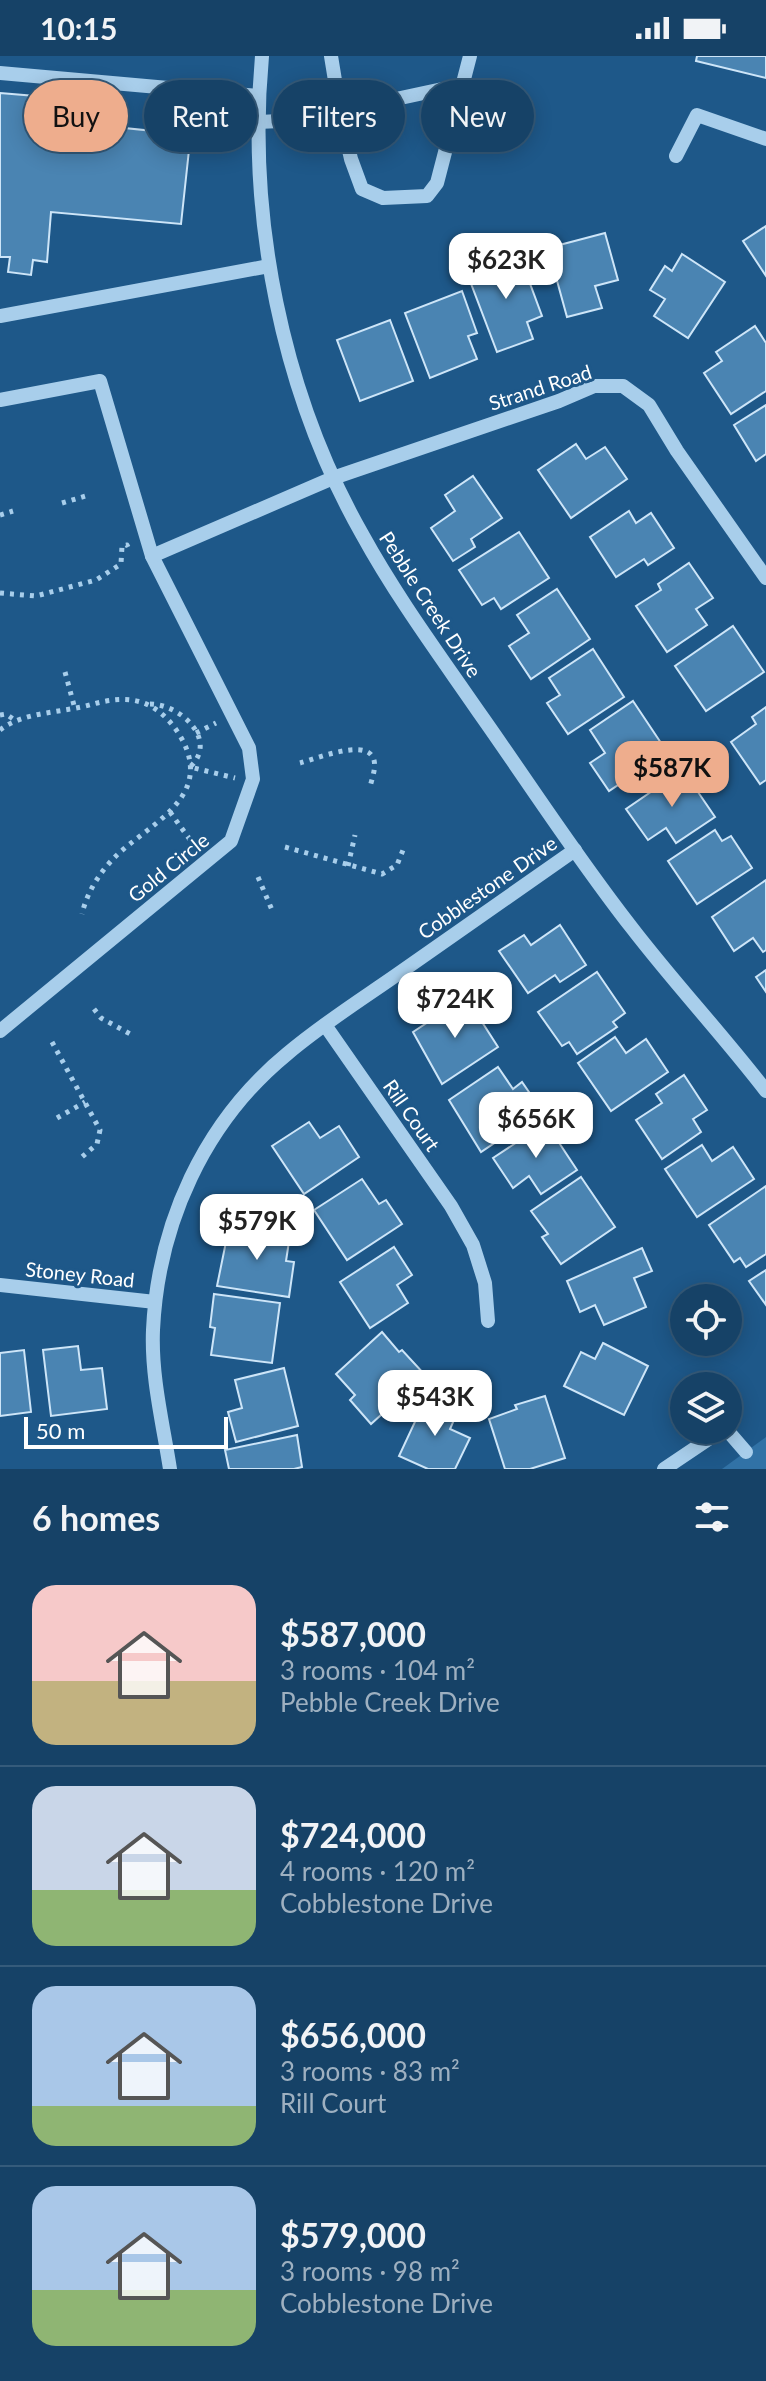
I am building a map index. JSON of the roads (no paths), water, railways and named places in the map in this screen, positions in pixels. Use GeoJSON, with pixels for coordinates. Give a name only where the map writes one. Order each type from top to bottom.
{"type":"FeatureCollection","features":[{"type":"Feature","properties":{"kind":"street","name":"Pebble Creek Drive"},"geometry":{"type":"LineString","coordinates":[[262,56],[258,122],[261,205],[269,266],[295,375],[333,478],[360,532],[411,614],[575,850],[634,931],[766,1091]]}},
{"type":"Feature","properties":{"kind":"street"},"geometry":{"type":"LineString","coordinates":[[331,56],[335,80]]}},
{"type":"Feature","properties":{"kind":"street"},"geometry":{"type":"LineString","coordinates":[[463,80],[470,56]]}},
{"type":"Feature","properties":{"kind":"street"},"geometry":{"type":"LineString","coordinates":[[0,73],[259,96]]}},
{"type":"Feature","properties":{"kind":"street"},"geometry":{"type":"LineString","coordinates":[[676,156],[697,115],[766,139]]}},
{"type":"Feature","properties":{"kind":"street"},"geometry":{"type":"LineString","coordinates":[[258,122],[273,121]]}},
{"type":"Feature","properties":{"kind":"street"},"geometry":{"type":"LineString","coordinates":[[349,152],[362,189],[383,198],[427,196],[437,183],[445,152]]}},
{"type":"Feature","properties":{"kind":"street"},"geometry":{"type":"LineString","coordinates":[[0,316],[269,266]]}},
{"type":"Feature","properties":{"kind":"street","name":"Gold Circle"},"geometry":{"type":"LineString","coordinates":[[0,400],[100,381],[152,556],[249,748],[251,783],[231,841],[0,1031]]}},
{"type":"Feature","properties":{"kind":"street","name":"Strand Road"},"geometry":{"type":"LineString","coordinates":[[333,478],[559,401],[594,386],[623,386],[649,405],[677,451],[766,578]]}},
{"type":"Feature","properties":{"kind":"street"},"geometry":{"type":"LineString","coordinates":[[152,556],[333,478]]}},
{"type":"Feature","properties":{"kind":"street","name":"Cobblestone Drive"},"geometry":{"type":"LineString","coordinates":[[170,1469],[156,1372],[153,1333],[155,1302],[167,1242],[178,1207],[192,1173],[213,1136],[236,1105],[285,1055],[575,850]]}},
{"type":"Feature","properties":{"kind":"street","name":"Rill Court"},"geometry":{"type":"LineString","coordinates":[[325,1025],[451,1206],[473,1245],[485,1283],[488,1321]]}},
{"type":"Feature","properties":{"kind":"street","name":"Stoney Road"},"geometry":{"type":"LineString","coordinates":[[0,1285],[155,1302]]}},
{"type":"Feature","properties":{"kind":"street"},"geometry":{"type":"LineString","coordinates":[[664,1469],[702,1444]]}},
{"type":"Feature","properties":{"kind":"street"},"geometry":{"type":"LineString","coordinates":[[738,1444],[746,1452]]}}]}
